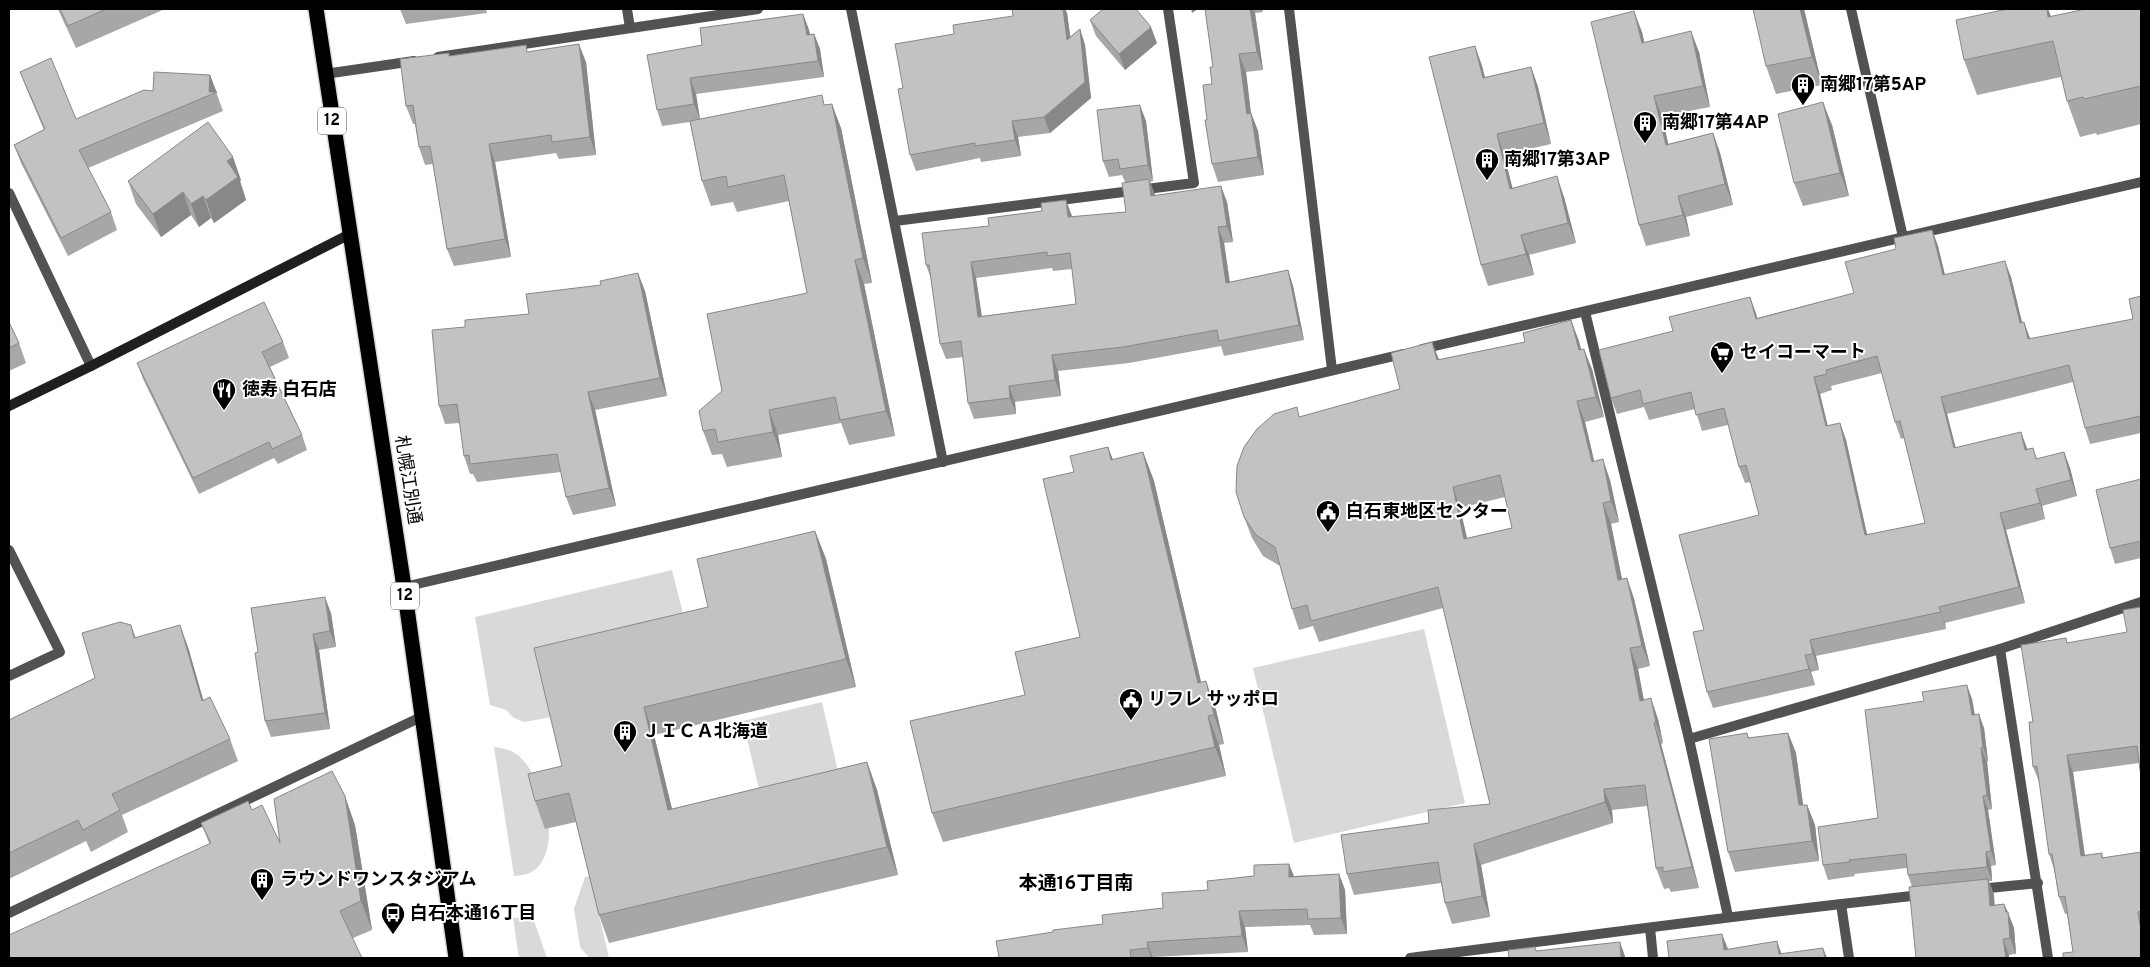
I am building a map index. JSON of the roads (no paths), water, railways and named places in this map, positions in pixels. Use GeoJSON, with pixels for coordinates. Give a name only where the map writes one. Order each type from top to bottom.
{"type":"FeatureCollection","features":[{"type":"Feature","properties":{"kind":"highway","name":"札幌江別通"},"geometry":{"type":"LineString","coordinates":[[316,9],[404,587],[456,958]]}},
{"type":"Feature","properties":{"kind":"street"},"geometry":{"type":"LineString","coordinates":[[627,9],[630,28]]}},
{"type":"Feature","properties":{"kind":"street"},"geometry":{"type":"LineString","coordinates":[[325,74],[758,9]]}},
{"type":"Feature","properties":{"kind":"street"},"geometry":{"type":"LineString","coordinates":[[852,9],[943,462]]}},
{"type":"Feature","properties":{"kind":"street"},"geometry":{"type":"LineString","coordinates":[[895,221],[1194,183],[1168,9]]}},
{"type":"Feature","properties":{"kind":"street"},"geometry":{"type":"LineString","coordinates":[[1289,9],[1332,370]]}},
{"type":"Feature","properties":{"kind":"street"},"geometry":{"type":"LineString","coordinates":[[1851,9],[1902,236]]}},
{"type":"Feature","properties":{"kind":"street"},"geometry":{"type":"LineString","coordinates":[[404,587],[1585,312],[1628,300],[1902,236],[2141,182]]}},
{"type":"Feature","properties":{"kind":"street"},"geometry":{"type":"LineString","coordinates":[[9,193],[91,366]]}},
{"type":"Feature","properties":{"kind":"street"},"geometry":{"type":"LineString","coordinates":[[9,406],[350,234]]}},
{"type":"Feature","properties":{"kind":"street"},"geometry":{"type":"LineString","coordinates":[[1585,312],[1689,739],[1728,916]]}},
{"type":"Feature","properties":{"kind":"street"},"geometry":{"type":"LineString","coordinates":[[9,550],[60,652],[9,676]]}},
{"type":"Feature","properties":{"kind":"street"},"geometry":{"type":"LineString","coordinates":[[1689,739],[2000,649],[2141,602]]}},
{"type":"Feature","properties":{"kind":"street"},"geometry":{"type":"LineString","coordinates":[[2000,649],[2038,883],[2048,958]]}},
{"type":"Feature","properties":{"kind":"street"},"geometry":{"type":"LineString","coordinates":[[9,913],[421,717]]}},
{"type":"Feature","properties":{"kind":"street"},"geometry":{"type":"LineString","coordinates":[[1969,890],[2038,883]]}},
{"type":"Feature","properties":{"kind":"street"},"geometry":{"type":"LineString","coordinates":[[1410,958],[1650,928],[1728,916],[1930,894]]}},
{"type":"Feature","properties":{"kind":"street"},"geometry":{"type":"LineString","coordinates":[[1841,904],[1849,958]]}},
{"type":"Feature","properties":{"kind":"street"},"geometry":{"type":"LineString","coordinates":[[1650,928],[1653,958]]}},
{"type":"Feature","properties":{"kind":"place","name":"南郷17第5AP"},"geometry":{"type":"Point","coordinates":[1803,106]}},
{"type":"Feature","properties":{"kind":"place","name":"南郷17第4AP"},"geometry":{"type":"Point","coordinates":[1645,144]}},
{"type":"Feature","properties":{"kind":"place","name":"南郷17第3AP"},"geometry":{"type":"Point","coordinates":[1487,181]}},
{"type":"Feature","properties":{"kind":"place","name":"セイコーマート"},"geometry":{"type":"Point","coordinates":[1722,374]}},
{"type":"Feature","properties":{"kind":"place","name":"徳寿 白石店"},"geometry":{"type":"Point","coordinates":[224,411]}},
{"type":"Feature","properties":{"kind":"place","name":"白石東地区センター"},"geometry":{"type":"Point","coordinates":[1328,533]}},
{"type":"Feature","properties":{"kind":"place","name":"リフレ サッポロ"},"geometry":{"type":"Point","coordinates":[1131,721]}},
{"type":"Feature","properties":{"kind":"place","name":"ＪＩＣＡ北海道"},"geometry":{"type":"Point","coordinates":[625,753]}},
{"type":"Feature","properties":{"kind":"place","name":"ラウンドワンスタジアム"},"geometry":{"type":"Point","coordinates":[262,901]}},
{"type":"Feature","properties":{"kind":"place","name":"白石本通16丁目"},"geometry":{"type":"Point","coordinates":[393,935]}},
{"type":"Feature","properties":{"kind":"district","name":"本通16丁目南"},"geometry":{"type":"Point","coordinates":[1076,884]}}]}
